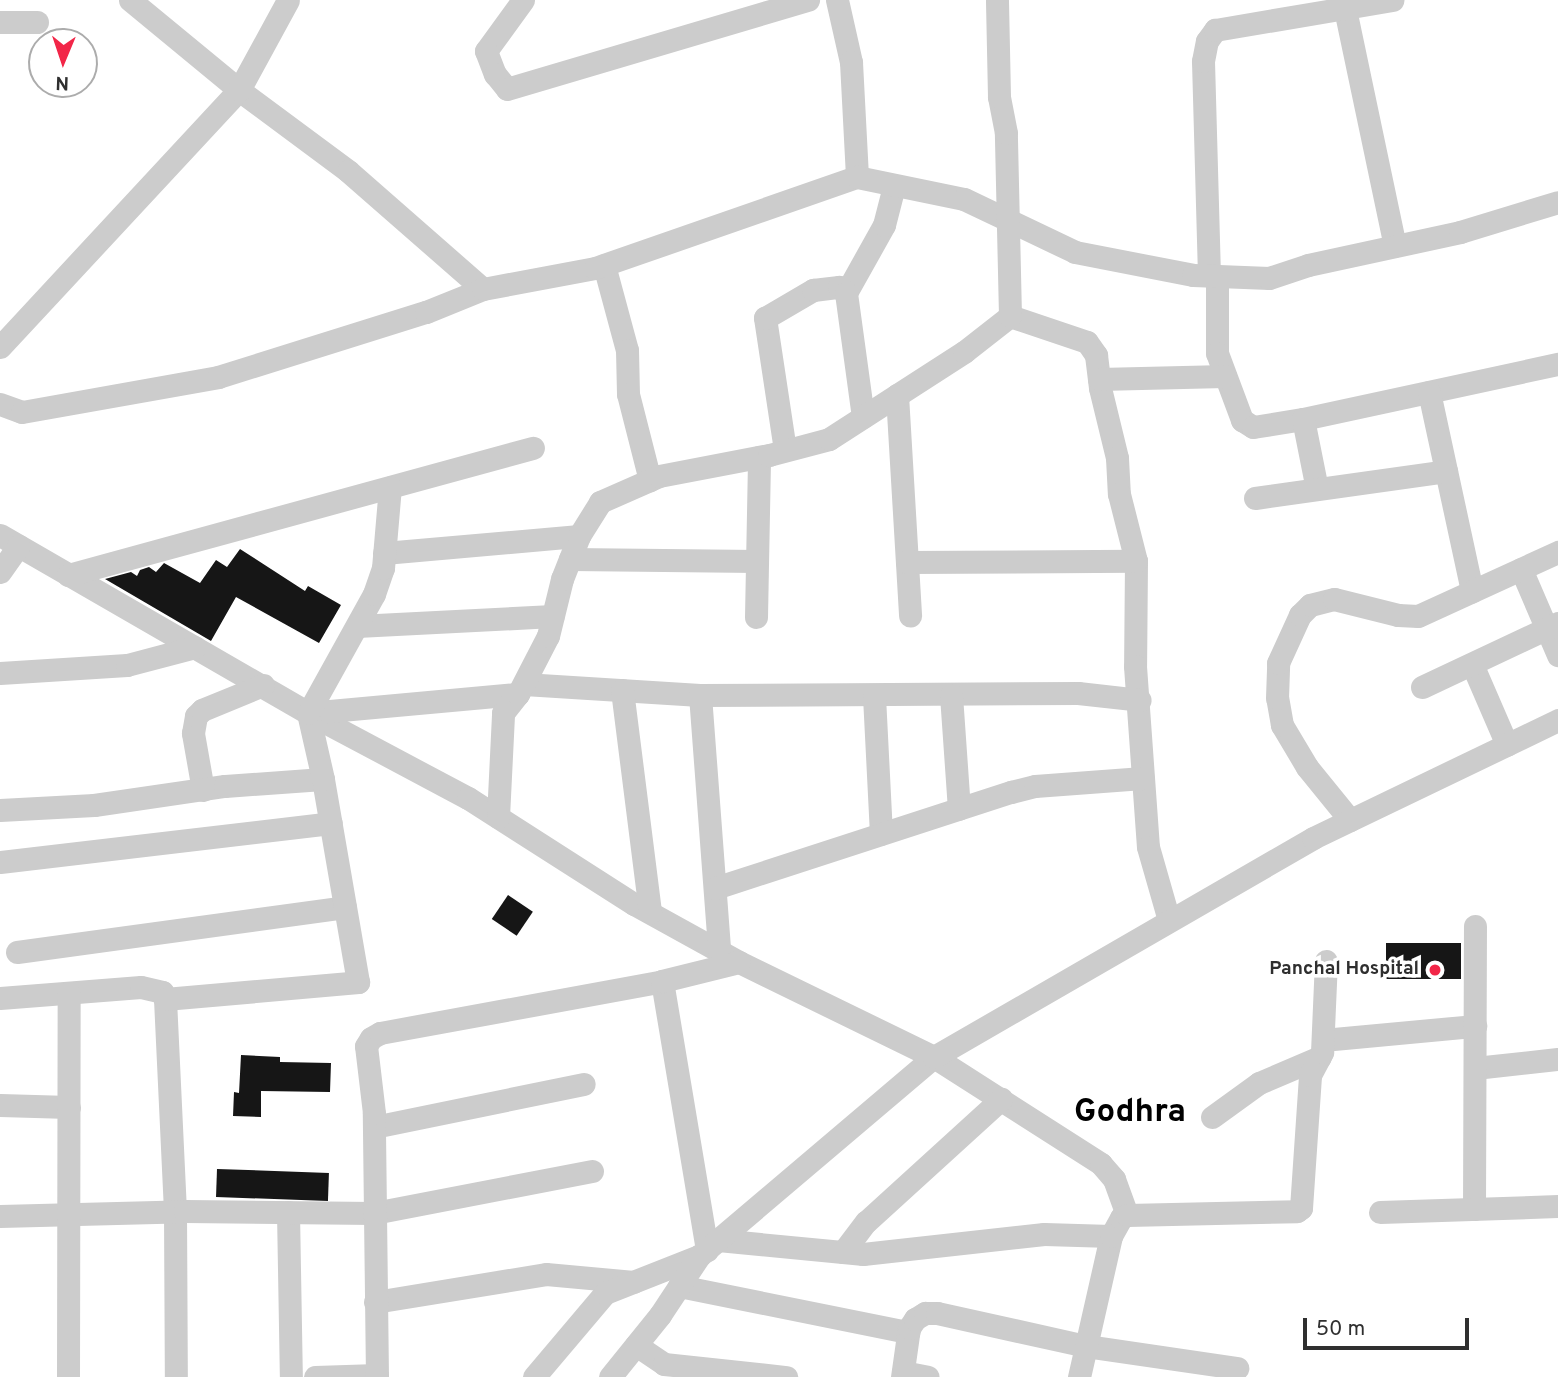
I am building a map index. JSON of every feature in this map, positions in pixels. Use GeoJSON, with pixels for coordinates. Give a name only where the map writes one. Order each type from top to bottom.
{"type":"FeatureCollection","features":[{"type":"Feature","properties":{"kind":"street"},"geometry":{"type":"LineString","coordinates":[[130,0],[239,90],[348,171],[483,289]]}},
{"type":"Feature","properties":{"kind":"street"},"geometry":{"type":"LineString","coordinates":[[0,347],[239,90],[288,0]]}},
{"type":"Feature","properties":{"kind":"street"},"geometry":{"type":"LineString","coordinates":[[523,0],[486,51],[495,74],[507,89],[808,0]]}},
{"type":"Feature","properties":{"kind":"street"},"geometry":{"type":"LineString","coordinates":[[836,0],[851,62],[857,177]]}},
{"type":"Feature","properties":{"kind":"street"},"geometry":{"type":"LineString","coordinates":[[997,0],[999,97],[1006,133],[1010,316]]}},
{"type":"Feature","properties":{"kind":"street"},"geometry":{"type":"LineString","coordinates":[[1392,0],[1215,30],[1207,41],[1203,61],[1215,334],[1225,376],[1247,425],[1262,426],[1429,392],[1556,370]]}},
{"type":"Feature","properties":{"kind":"street"},"geometry":{"type":"LineString","coordinates":[[1345,9],[1395,246]]}},
{"type":"Feature","properties":{"kind":"street"},"geometry":{"type":"LineString","coordinates":[[0,22],[37,22]]}},
{"type":"Feature","properties":{"kind":"street"},"geometry":{"type":"LineString","coordinates":[[0,404],[22,412],[218,377],[426,312],[483,289],[604,265],[857,177],[964,199],[1075,251],[1149,268],[1213,276],[1269,278],[1308,265],[1460,232],[1558,202]]}},
{"type":"Feature","properties":{"kind":"street"},"geometry":{"type":"LineString","coordinates":[[863,417],[846,293],[884,225],[894,186]]}},
{"type":"Feature","properties":{"kind":"street"},"geometry":{"type":"LineString","coordinates":[[604,265],[627,350],[628,394],[650,480]]}},
{"type":"Feature","properties":{"kind":"street"},"geometry":{"type":"LineString","coordinates":[[785,450],[765,318],[813,290],[839,287],[846,293]]}},
{"type":"Feature","properties":{"kind":"street"},"geometry":{"type":"LineString","coordinates":[[1010,316],[1087,342],[1096,355],[1117,458],[1119,494],[1136,561],[1135,666],[1148,847],[1170,920]]}},
{"type":"Feature","properties":{"kind":"street"},"geometry":{"type":"LineString","coordinates":[[498,817],[503,713],[521,689],[548,636],[570,559],[579,536],[600,502],[650,480],[829,439],[964,352],[1010,316]]}},
{"type":"Feature","properties":{"kind":"street"},"geometry":{"type":"LineString","coordinates":[[1099,379],[1225,376]]}},
{"type":"Feature","properties":{"kind":"street"},"geometry":{"type":"LineString","coordinates":[[1429,392],[1472,591]]}},
{"type":"Feature","properties":{"kind":"street"},"geometry":{"type":"LineString","coordinates":[[897,395],[910,616]]}},
{"type":"Feature","properties":{"kind":"street"},"geometry":{"type":"LineString","coordinates":[[1303,419],[1317,489]]}},
{"type":"Feature","properties":{"kind":"street"},"geometry":{"type":"LineString","coordinates":[[68,575],[533,448]]}},
{"type":"Feature","properties":{"kind":"street"},"geometry":{"type":"LineString","coordinates":[[756,617],[759,457]]}},
{"type":"Feature","properties":{"kind":"street"},"geometry":{"type":"LineString","coordinates":[[1255,498],[1446,471]]}},
{"type":"Feature","properties":{"kind":"street"},"geometry":{"type":"LineString","coordinates":[[165,999],[358,982],[323,779],[308,713],[374,594],[384,553],[390,487]]}},
{"type":"Feature","properties":{"kind":"street"},"geometry":{"type":"LineString","coordinates":[[384,553],[579,536]]}},
{"type":"Feature","properties":{"kind":"street"},"geometry":{"type":"LineString","coordinates":[[0,572],[9,540],[308,713],[498,817],[650,912],[739,962],[934,1057],[1101,1164],[1114,1178],[1127,1215]]}},
{"type":"Feature","properties":{"kind":"street"},"geometry":{"type":"LineString","coordinates":[[1350,820],[1307,767],[1282,725],[1277,698],[1278,663],[1300,615],[1310,605],[1334,599],[1398,615],[1418,616],[1558,552]]}},
{"type":"Feature","properties":{"kind":"street"},"geometry":{"type":"LineString","coordinates":[[570,559],[757,561]]}},
{"type":"Feature","properties":{"kind":"street"},"geometry":{"type":"LineString","coordinates":[[907,562],[1136,561]]}},
{"type":"Feature","properties":{"kind":"street"},"geometry":{"type":"LineString","coordinates":[[1521,569],[1552,625],[1558,655]]}},
{"type":"Feature","properties":{"kind":"street"},"geometry":{"type":"LineString","coordinates":[[357,626],[553,616]]}},
{"type":"Feature","properties":{"kind":"street"},"geometry":{"type":"LineString","coordinates":[[1422,687],[1552,625]]}},
{"type":"Feature","properties":{"kind":"street"},"geometry":{"type":"LineString","coordinates":[[0,673],[127,665],[195,648]]}},
{"type":"Feature","properties":{"kind":"street"},"geometry":{"type":"LineString","coordinates":[[1472,664],[1507,745]]}},
{"type":"Feature","properties":{"kind":"street"},"geometry":{"type":"LineString","coordinates":[[203,790],[193,733],[196,716],[263,685]]}},
{"type":"Feature","properties":{"kind":"street"},"geometry":{"type":"LineString","coordinates":[[308,713],[521,689],[622,690],[700,695],[1078,693],[1139,700]]}},
{"type":"Feature","properties":{"kind":"street"},"geometry":{"type":"LineString","coordinates":[[622,690],[650,912]]}},
{"type":"Feature","properties":{"kind":"street"},"geometry":{"type":"LineString","coordinates":[[700,695],[719,949]]}},
{"type":"Feature","properties":{"kind":"street"},"geometry":{"type":"LineString","coordinates":[[951,695],[959,809]]}},
{"type":"Feature","properties":{"kind":"street"},"geometry":{"type":"LineString","coordinates":[[874,696],[881,834]]}},
{"type":"Feature","properties":{"kind":"street"},"geometry":{"type":"LineString","coordinates":[[610,1377],[708,1249],[934,1057],[1313,838],[1558,720]]}},
{"type":"Feature","properties":{"kind":"street"},"geometry":{"type":"LineString","coordinates":[[715,888],[1035,786],[1143,778]]}},
{"type":"Feature","properties":{"kind":"street"},"geometry":{"type":"LineString","coordinates":[[0,810],[94,805],[203,790],[323,779]]}},
{"type":"Feature","properties":{"kind":"street"},"geometry":{"type":"LineString","coordinates":[[0,862],[331,823]]}},
{"type":"Feature","properties":{"kind":"street"},"geometry":{"type":"LineString","coordinates":[[17,952],[345,907]]}},
{"type":"Feature","properties":{"kind":"street"},"geometry":{"type":"LineString","coordinates":[[1474,1209],[1475,926]]}},
{"type":"Feature","properties":{"kind":"street"},"geometry":{"type":"LineString","coordinates":[[1079,1377],[1116,1223],[1127,1215],[1297,1211],[1301,1208],[1310,1075],[1321,1048],[1326,961]]}},
{"type":"Feature","properties":{"kind":"street"},"geometry":{"type":"LineString","coordinates":[[315,1377],[377,1376],[374,1127],[366,1046],[380,1032],[662,981],[739,962]]}},
{"type":"Feature","properties":{"kind":"street"},"geometry":{"type":"LineString","coordinates":[[662,981],[708,1249]]}},
{"type":"Feature","properties":{"kind":"street"},"geometry":{"type":"LineString","coordinates":[[0,998],[141,987],[156,989],[165,999],[175,1212],[176,1377]]}},
{"type":"Feature","properties":{"kind":"street"},"geometry":{"type":"LineString","coordinates":[[68,1377],[69,993]]}},
{"type":"Feature","properties":{"kind":"street"},"geometry":{"type":"LineString","coordinates":[[1212,1117],[1259,1083],[1321,1048],[1475,1026]]}},
{"type":"Feature","properties":{"kind":"street"},"geometry":{"type":"LineString","coordinates":[[1475,1068],[1558,1059]]}},
{"type":"Feature","properties":{"kind":"street"},"geometry":{"type":"LineString","coordinates":[[374,1127],[584,1084]]}},
{"type":"Feature","properties":{"kind":"street"},"geometry":{"type":"LineString","coordinates":[[843,1252],[866,1222],[1001,1098]]}},
{"type":"Feature","properties":{"kind":"street"},"geometry":{"type":"LineString","coordinates":[[0,1105],[69,1107]]}},
{"type":"Feature","properties":{"kind":"street"},"geometry":{"type":"LineString","coordinates":[[0,1216],[175,1212],[374,1213],[593,1171]]}},
{"type":"Feature","properties":{"kind":"street"},"geometry":{"type":"LineString","coordinates":[[1380,1212],[1558,1206]]}},
{"type":"Feature","properties":{"kind":"street"},"geometry":{"type":"LineString","coordinates":[[288,1212],[291,1377]]}},
{"type":"Feature","properties":{"kind":"street"},"geometry":{"type":"LineString","coordinates":[[534,1377],[605,1293],[708,1249],[887,1253],[1044,1234],[1111,1236]]}},
{"type":"Feature","properties":{"kind":"street"},"geometry":{"type":"LineString","coordinates":[[375,1302],[546,1274],[634,1282]]}},
{"type":"Feature","properties":{"kind":"street"},"geometry":{"type":"LineString","coordinates":[[679,1286],[908,1332]]}},
{"type":"Feature","properties":{"kind":"street"},"geometry":{"type":"LineString","coordinates":[[929,1377],[903,1375],[908,1332],[915,1319],[925,1313],[937,1313],[1086,1346],[1237,1367]]}},
{"type":"Feature","properties":{"kind":"street"},"geometry":{"type":"LineString","coordinates":[[636,1345],[664,1364],[745,1375],[786,1377]]}},
{"type":"Feature","properties":{"kind":"building"},"geometry":{"type":"Polygon","coordinates":[[[240,549],[305,591],[308,586],[341,605],[319,643],[236,597],[211,641],[105,579],[131,572],[137,576],[140,570],[149,567],[156,572],[164,563],[200,583],[216,560],[227,567],[240,549]]]}},
{"type":"Feature","properties":{"kind":"building"},"geometry":{"type":"Polygon","coordinates":[[[508,895],[533,912],[517,936],[492,919],[508,895]]]}},
{"type":"Feature","properties":{"kind":"building"},"geometry":{"type":"Polygon","coordinates":[[[1386,943],[1461,943],[1461,979],[1386,979],[1386,943]]]}},
{"type":"Feature","properties":{"kind":"building"},"geometry":{"type":"Polygon","coordinates":[[[241,1055],[280,1057],[280,1062],[331,1063],[330,1092],[261,1091],[261,1117],[233,1116],[234,1092],[239,1093],[241,1055]]]}},
{"type":"Feature","properties":{"kind":"building"},"geometry":{"type":"Polygon","coordinates":[[[217,1169],[329,1173],[328,1201],[216,1197],[217,1169]]]}},
{"type":"Feature","properties":{"kind":"place","name":"Panchal Hospital"},"geometry":{"type":"Point","coordinates":[1435,970]}},
{"type":"Feature","properties":{"kind":"district","name":"Godhra"},"geometry":{"type":"Point","coordinates":[1130,1114]}}]}
